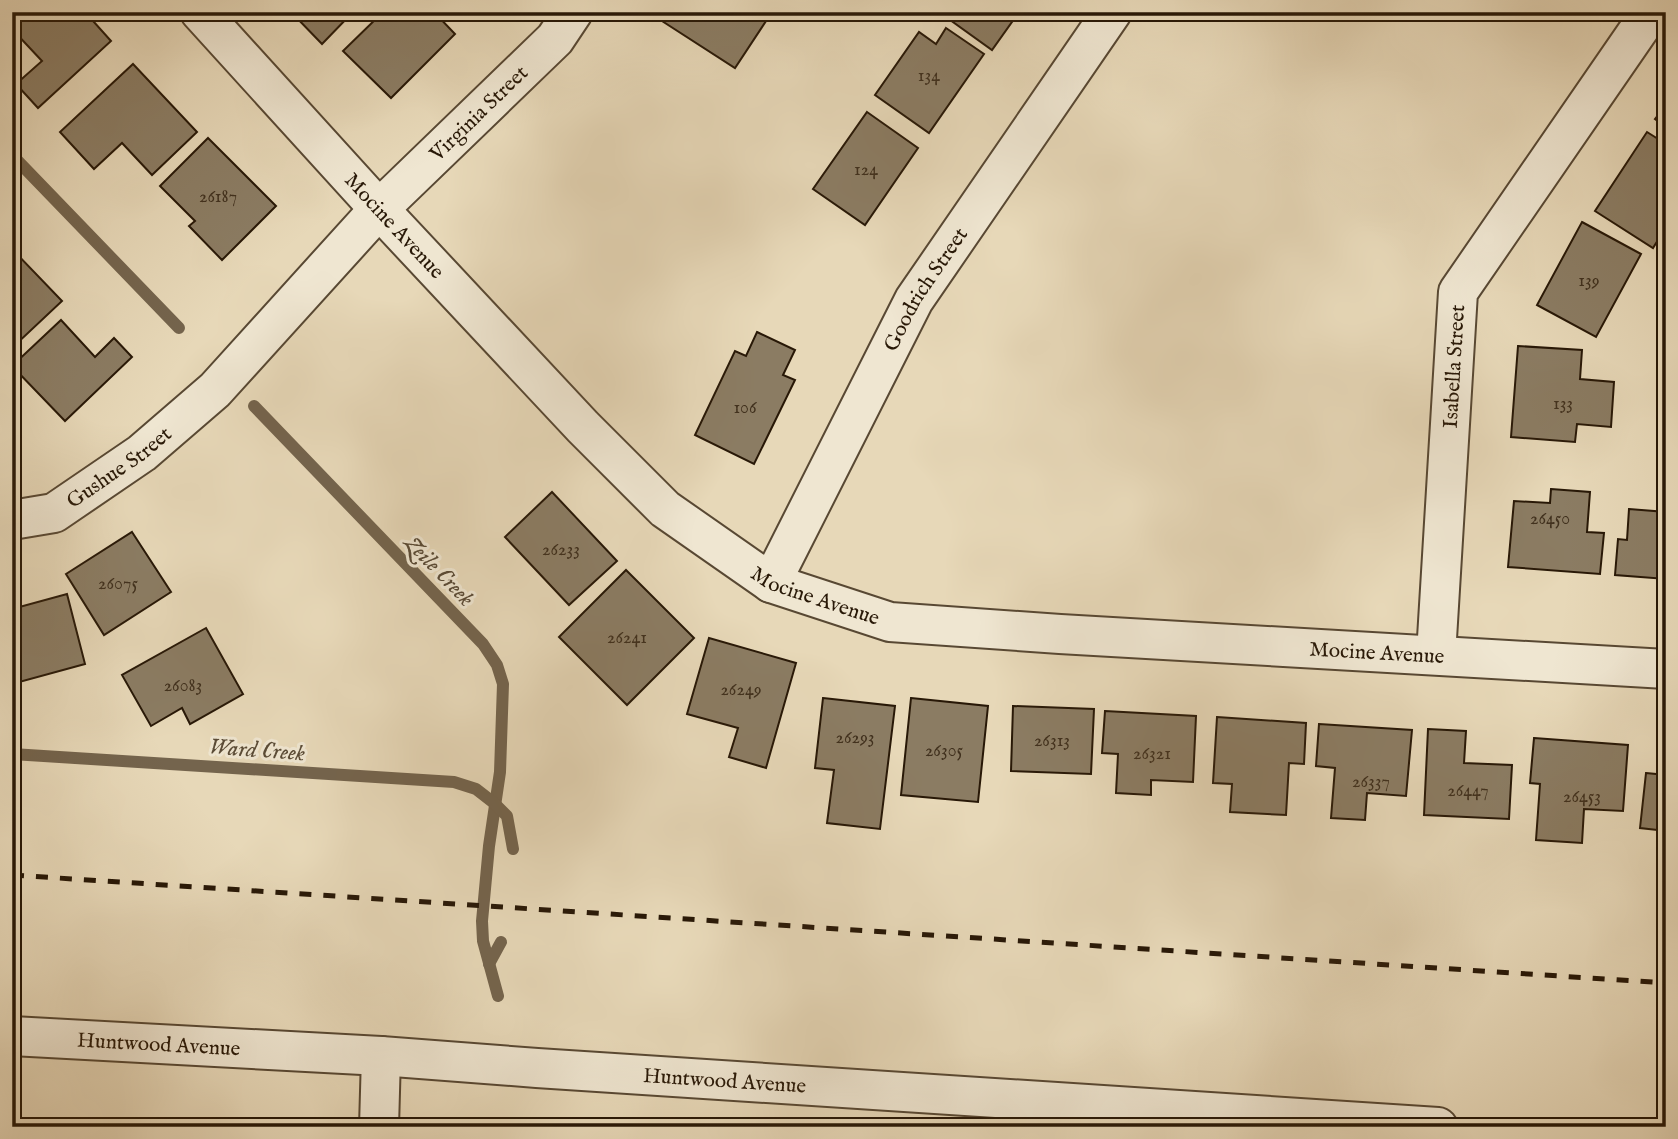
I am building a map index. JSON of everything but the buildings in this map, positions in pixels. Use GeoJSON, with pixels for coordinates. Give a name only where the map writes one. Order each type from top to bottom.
{"type":"FeatureCollection","features":[{"type":"Feature","properties":{"kind":"street","name":"Mocine Avenue"},"geometry":{"type":"LineString","coordinates":[[200,12],[583,427],[665,509],[771,583],[890,622],[1666,669]]}},
{"type":"Feature","properties":{"kind":"street","name":"Virginia Street"},"geometry":{"type":"LineString","coordinates":[[215,390],[379,209],[555,39],[573,12]]}},
{"type":"Feature","properties":{"kind":"street","name":"Goodrich Street"},"geometry":{"type":"LineString","coordinates":[[771,583],[914,300],[1112,12]]}},
{"type":"Feature","properties":{"kind":"street","name":"Isabella Street"},"geometry":{"type":"LineString","coordinates":[[1436,656],[1458,292],[1651,12]]}},
{"type":"Feature","properties":{"kind":"street","name":"Gushue Street"},"geometry":{"type":"LineString","coordinates":[[12,520],[54,513],[142,453],[215,390]]}},
{"type":"Feature","properties":{"kind":"street","name":"Huntwood Avenue"},"geometry":{"type":"LineString","coordinates":[[12,1036],[381,1056],[1438,1127]]}},
{"type":"Feature","properties":{"kind":"street"},"geometry":{"type":"LineString","coordinates":[[379,1127],[381,1056]]}},
{"type":"Feature","properties":{"kind":"waterway","name":"Zeile Creek"},"geometry":{"type":"LineString","coordinates":[[12,155],[179,328]]}},
{"type":"Feature","properties":{"kind":"waterway","name":"Zeile Creek"},"geometry":{"type":"LineString","coordinates":[[254,406],[483,644],[497,665],[503,684],[500,772],[482,921],[483,941],[498,996]]}},
{"type":"Feature","properties":{"kind":"waterway","name":"Ward Creek"},"geometry":{"type":"LineString","coordinates":[[12,754],[454,782],[476,789],[507,816],[513,849]]}},
{"type":"Feature","properties":{"kind":"waterway","name":"Ward Creek"},"geometry":{"type":"LineString","coordinates":[[489,964],[501,942]]}},
{"type":"Feature","properties":{"kind":"railway"},"geometry":{"type":"LineString","coordinates":[[12,875],[1666,983]]}}]}
